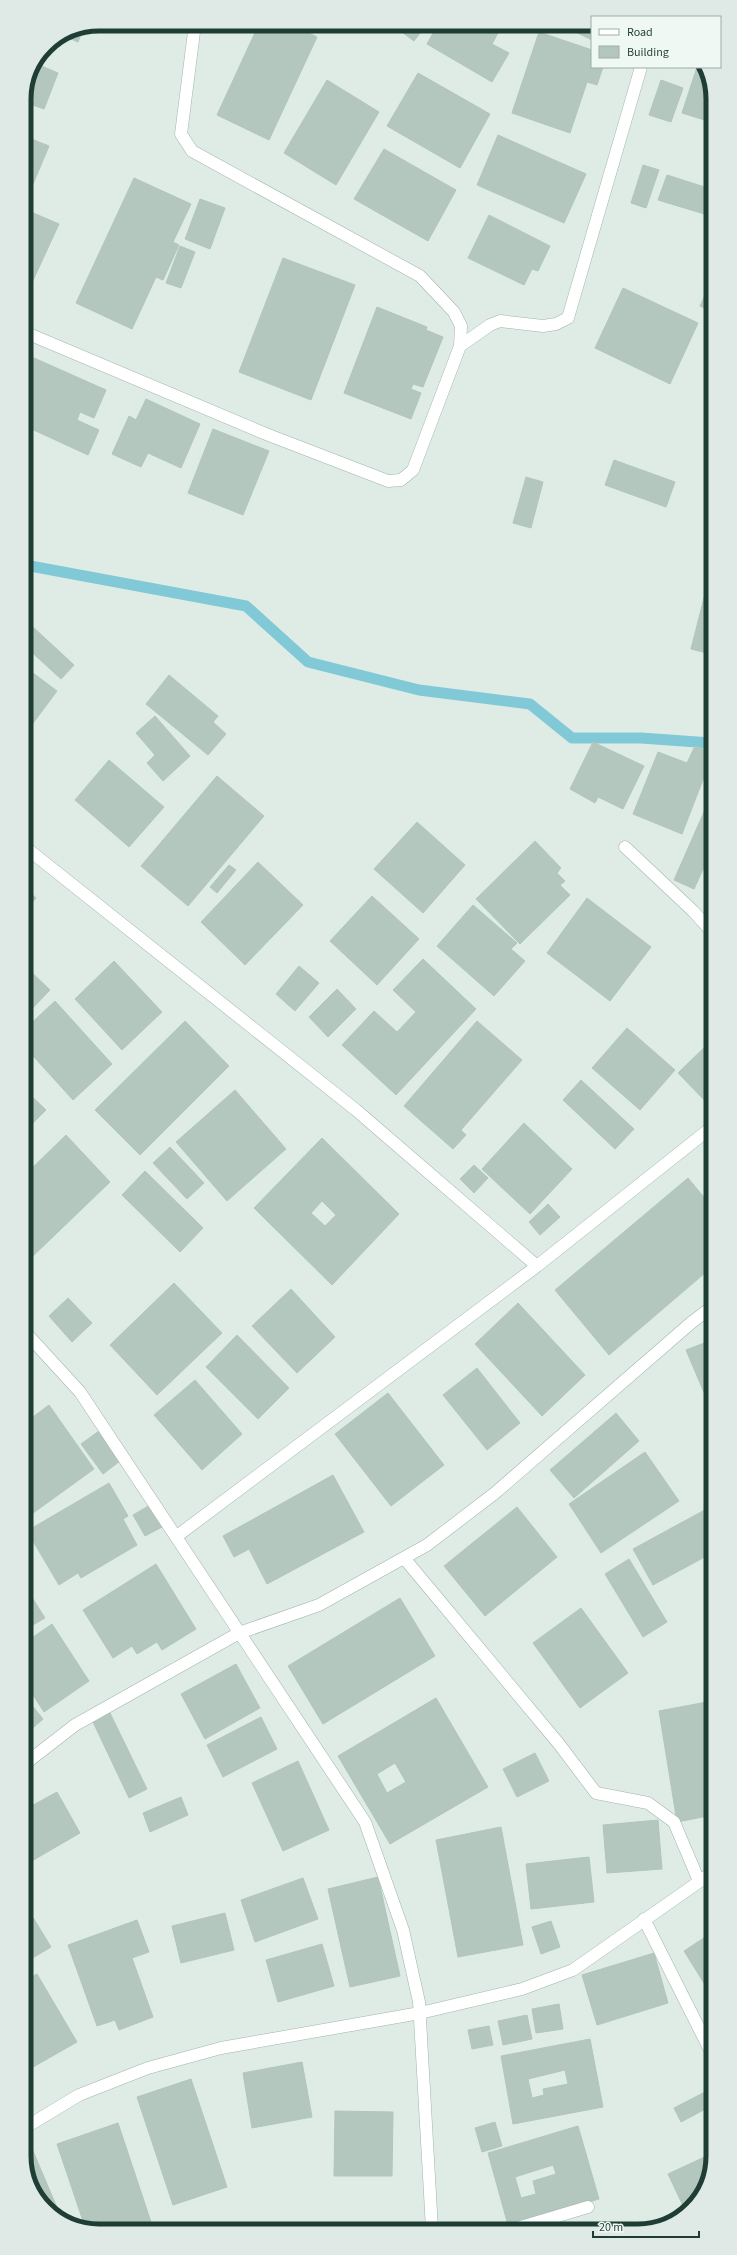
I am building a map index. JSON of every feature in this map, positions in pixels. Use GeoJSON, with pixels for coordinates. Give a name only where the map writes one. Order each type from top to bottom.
{"type":"FeatureCollection","features":[{"type":"Feature","properties":{"kind":"street"},"geometry":{"type":"LineString","coordinates":[[31,335],[266,434],[388,481],[401,480],[413,470],[460,346],[461,326],[454,312],[420,276],[192,151],[181,134],[194,31]]}},
{"type":"Feature","properties":{"kind":"street"},"geometry":{"type":"LineString","coordinates":[[460,346],[500,321],[543,326],[556,324],[568,318],[641,68]]}},
{"type":"Feature","properties":{"kind":"street"},"geometry":{"type":"LineString","coordinates":[[625,847],[693,911],[706,925]]}},
{"type":"Feature","properties":{"kind":"street"},"geometry":{"type":"LineString","coordinates":[[31,852],[356,1110],[536,1266]]}},
{"type":"Feature","properties":{"kind":"street"},"geometry":{"type":"LineString","coordinates":[[177,1536],[536,1266],[706,1132]]}},
{"type":"Feature","properties":{"kind":"street"},"geometry":{"type":"LineString","coordinates":[[31,1759],[75,1725],[238,1633],[319,1605],[427,1545],[495,1493],[706,1312]]}},
{"type":"Feature","properties":{"kind":"street"},"geometry":{"type":"LineString","coordinates":[[31,1338],[80,1392],[218,1598],[238,1633],[365,1822],[402,1930],[419,2002],[432,2224]]}},
{"type":"Feature","properties":{"kind":"street"},"geometry":{"type":"LineString","coordinates":[[404,1558],[559,1744],[596,1792],[648,1804],[674,1822],[699,1882]]}},
{"type":"Feature","properties":{"kind":"street"},"geometry":{"type":"LineString","coordinates":[[31,2124],[79,2095],[148,2068],[221,2048],[420,2012],[522,1990],[573,1970],[706,1877]]}},
{"type":"Feature","properties":{"kind":"street"},"geometry":{"type":"LineString","coordinates":[[644,1919],[706,2042]]}},
{"type":"Feature","properties":{"kind":"street"},"geometry":{"type":"LineString","coordinates":[[531,2224],[588,2207]]}},
{"type":"Feature","properties":{"kind":"building"},"geometry":{"type":"Polygon","coordinates":[[[256,31],[305,31],[317,37],[269,140],[217,115],[256,31]]]}},
{"type":"Feature","properties":{"kind":"building"},"geometry":{"type":"Polygon","coordinates":[[[400,31],[422,31],[414,41],[400,31]]]}},
{"type":"Feature","properties":{"kind":"building"},"geometry":{"type":"Polygon","coordinates":[[[434,31],[499,31],[492,44],[509,53],[492,82],[427,44],[434,31]]]}},
{"type":"Feature","properties":{"kind":"building"},"geometry":{"type":"Polygon","coordinates":[[[573,31],[591,31],[591,40],[573,31]]]}},
{"type":"Feature","properties":{"kind":"building"},"geometry":{"type":"Polygon","coordinates":[[[539,32],[591,50],[591,68],[603,68],[597,85],[587,82],[570,133],[512,113],[539,32]]]}},
{"type":"Feature","properties":{"kind":"building"},"geometry":{"type":"Polygon","coordinates":[[[82,33],[78,42],[69,38],[82,33]]]}},
{"type":"Feature","properties":{"kind":"building"},"geometry":{"type":"Polygon","coordinates":[[[40,65],[58,73],[44,109],[31,104],[32,85],[40,65]]]}},
{"type":"Feature","properties":{"kind":"building"},"geometry":{"type":"Polygon","coordinates":[[[697,68],[698,68],[704,81],[706,120],[682,113],[697,68]]]}},
{"type":"Feature","properties":{"kind":"building"},"geometry":{"type":"Polygon","coordinates":[[[418,73],[490,114],[460,168],[387,126],[418,73]]]}},
{"type":"Feature","properties":{"kind":"building"},"geometry":{"type":"Polygon","coordinates":[[[327,80],[379,112],[336,185],[284,153],[327,80]]]}},
{"type":"Feature","properties":{"kind":"building"},"geometry":{"type":"Polygon","coordinates":[[[661,80],[683,88],[671,122],[649,115],[661,80]]]}},
{"type":"Feature","properties":{"kind":"building"},"geometry":{"type":"Polygon","coordinates":[[[498,135],[586,174],[564,223],[477,185],[498,135]]]}},
{"type":"Feature","properties":{"kind":"building"},"geometry":{"type":"Polygon","coordinates":[[[31,139],[49,146],[31,189],[31,139]]]}},
{"type":"Feature","properties":{"kind":"building"},"geometry":{"type":"Polygon","coordinates":[[[384,149],[456,190],[428,241],[354,199],[384,149]]]}},
{"type":"Feature","properties":{"kind":"building"},"geometry":{"type":"Polygon","coordinates":[[[643,165],[659,170],[646,208],[631,203],[643,165]]]}},
{"type":"Feature","properties":{"kind":"building"},"geometry":{"type":"Polygon","coordinates":[[[667,175],[706,187],[706,214],[658,200],[667,175]]]}},
{"type":"Feature","properties":{"kind":"building"},"geometry":{"type":"Polygon","coordinates":[[[134,178],[191,204],[173,242],[179,245],[163,280],[156,277],[132,329],[76,303],[134,178]]]}},
{"type":"Feature","properties":{"kind":"building"},"geometry":{"type":"Polygon","coordinates":[[[200,199],[225,208],[210,249],[185,239],[200,199]]]}},
{"type":"Feature","properties":{"kind":"building"},"geometry":{"type":"Polygon","coordinates":[[[31,212],[59,224],[31,285],[31,212]]]}},
{"type":"Feature","properties":{"kind":"building"},"geometry":{"type":"Polygon","coordinates":[[[489,215],[550,246],[538,271],[532,269],[524,285],[468,258],[489,215]]]}},
{"type":"Feature","properties":{"kind":"building"},"geometry":{"type":"Polygon","coordinates":[[[180,246],[195,252],[181,288],[166,283],[180,246]]]}},
{"type":"Feature","properties":{"kind":"building"},"geometry":{"type":"Polygon","coordinates":[[[283,258],[355,285],[311,400],[239,372],[283,258]]]}},
{"type":"Feature","properties":{"kind":"building"},"geometry":{"type":"Polygon","coordinates":[[[623,288],[698,323],[670,384],[595,348],[623,288]]]}},
{"type":"Feature","properties":{"kind":"building"},"geometry":{"type":"Polygon","coordinates":[[[706,293],[706,309],[700,306],[706,293]]]}},
{"type":"Feature","properties":{"kind":"building"},"geometry":{"type":"Polygon","coordinates":[[[377,307],[427,327],[426,330],[443,337],[423,387],[413,384],[411,389],[421,393],[411,419],[344,393],[377,307]]]}},
{"type":"Feature","properties":{"kind":"building"},"geometry":{"type":"Polygon","coordinates":[[[34,358],[106,390],[94,418],[80,412],[77,420],[99,430],[88,455],[31,429],[31,365],[34,358]]]}},
{"type":"Feature","properties":{"kind":"building"},"geometry":{"type":"Polygon","coordinates":[[[146,399],[200,424],[181,468],[148,453],[141,467],[112,454],[129,416],[136,420],[146,399]]]}},
{"type":"Feature","properties":{"kind":"building"},"geometry":{"type":"Polygon","coordinates":[[[213,429],[269,451],[243,515],[188,493],[213,429]]]}},
{"type":"Feature","properties":{"kind":"building"},"geometry":{"type":"Polygon","coordinates":[[[614,460],[675,482],[666,507],[605,485],[614,460]]]}},
{"type":"Feature","properties":{"kind":"building"},"geometry":{"type":"Polygon","coordinates":[[[526,477],[543,482],[531,528],[513,523],[526,477]]]}},
{"type":"Feature","properties":{"kind":"building"},"geometry":{"type":"Polygon","coordinates":[[[706,590],[706,653],[691,649],[706,590]]]}},
{"type":"Feature","properties":{"kind":"building"},"geometry":{"type":"Polygon","coordinates":[[[33,627],[74,665],[61,679],[31,652],[31,629],[33,627]]]}},
{"type":"Feature","properties":{"kind":"building"},"geometry":{"type":"Polygon","coordinates":[[[31,672],[57,691],[31,726],[31,672]]]}},
{"type":"Feature","properties":{"kind":"building"},"geometry":{"type":"Polygon","coordinates":[[[169,675],[218,716],[213,722],[226,734],[208,755],[146,704],[169,675]]]}},
{"type":"Feature","properties":{"kind":"building"},"geometry":{"type":"Polygon","coordinates":[[[155,716],[190,756],[163,781],[147,763],[155,755],[136,733],[155,716]]]}},
{"type":"Feature","properties":{"kind":"building"},"geometry":{"type":"Polygon","coordinates":[[[593,742],[644,766],[623,809],[598,797],[595,803],[570,789],[593,742]]]}},
{"type":"Feature","properties":{"kind":"building"},"geometry":{"type":"Polygon","coordinates":[[[695,746],[706,750],[706,772],[682,834],[633,814],[658,752],[687,763],[695,746]]]}},
{"type":"Feature","properties":{"kind":"building"},"geometry":{"type":"Polygon","coordinates":[[[109,760],[164,807],[129,847],[75,800],[109,760]]]}},
{"type":"Feature","properties":{"kind":"building"},"geometry":{"type":"Polygon","coordinates":[[[217,776],[264,816],[188,906],[141,866],[217,776]]]}},
{"type":"Feature","properties":{"kind":"building"},"geometry":{"type":"Polygon","coordinates":[[[706,807],[706,866],[694,889],[674,880],[706,807]]]}},
{"type":"Feature","properties":{"kind":"building"},"geometry":{"type":"Polygon","coordinates":[[[417,822],[465,865],[423,913],[374,869],[417,822]]]}},
{"type":"Feature","properties":{"kind":"building"},"geometry":{"type":"Polygon","coordinates":[[[535,841],[561,868],[557,873],[565,881],[560,885],[570,895],[520,944],[476,899],[535,841]]]}},
{"type":"Feature","properties":{"kind":"building"},"geometry":{"type":"Polygon","coordinates":[[[258,862],[303,905],[245,965],[201,922],[258,862]]]}},
{"type":"Feature","properties":{"kind":"building"},"geometry":{"type":"Polygon","coordinates":[[[229,865],[236,870],[217,893],[210,887],[229,865]]]}},
{"type":"Feature","properties":{"kind":"building"},"geometry":{"type":"Polygon","coordinates":[[[31,893],[36,898],[31,904],[31,893]]]}},
{"type":"Feature","properties":{"kind":"building"},"geometry":{"type":"Polygon","coordinates":[[[372,896],[419,939],[377,985],[330,941],[372,896]]]}},
{"type":"Feature","properties":{"kind":"building"},"geometry":{"type":"Polygon","coordinates":[[[587,898],[651,947],[610,1001],[547,953],[587,898]]]}},
{"type":"Feature","properties":{"kind":"building"},"geometry":{"type":"Polygon","coordinates":[[[473,905],[517,943],[511,949],[525,961],[494,996],[437,946],[473,905]]]}},
{"type":"Feature","properties":{"kind":"building"},"geometry":{"type":"Polygon","coordinates":[[[423,959],[476,1009],[396,1095],[342,1045],[374,1011],[397,1032],[416,1012],[393,990],[423,959]]]}},
{"type":"Feature","properties":{"kind":"building"},"geometry":{"type":"Polygon","coordinates":[[[114,961],[162,1012],[122,1050],[75,999],[114,961]]]}},
{"type":"Feature","properties":{"kind":"building"},"geometry":{"type":"Polygon","coordinates":[[[299,966],[319,983],[295,1011],[276,994],[299,966]]]}},
{"type":"Feature","properties":{"kind":"building"},"geometry":{"type":"Polygon","coordinates":[[[31,972],[50,990],[31,1010],[31,972]]]}},
{"type":"Feature","properties":{"kind":"building"},"geometry":{"type":"Polygon","coordinates":[[[337,989],[356,1009],[328,1037],[309,1017],[337,989]]]}},
{"type":"Feature","properties":{"kind":"building"},"geometry":{"type":"Polygon","coordinates":[[[55,1001],[112,1064],[73,1100],[31,1054],[31,1023],[55,1001]]]}},
{"type":"Feature","properties":{"kind":"building"},"geometry":{"type":"Polygon","coordinates":[[[185,1021],[229,1066],[140,1155],[95,1110],[185,1021]]]}},
{"type":"Feature","properties":{"kind":"building"},"geometry":{"type":"Polygon","coordinates":[[[477,1021],[522,1060],[461,1130],[466,1135],[453,1149],[404,1106],[477,1021]]]}},
{"type":"Feature","properties":{"kind":"building"},"geometry":{"type":"Polygon","coordinates":[[[627,1028],[675,1070],[640,1110],[592,1068],[627,1028]]]}},
{"type":"Feature","properties":{"kind":"building"},"geometry":{"type":"Polygon","coordinates":[[[706,1046],[706,1102],[678,1073],[706,1046]]]}},
{"type":"Feature","properties":{"kind":"building"},"geometry":{"type":"Polygon","coordinates":[[[581,1080],[634,1129],[615,1149],[563,1100],[581,1080]]]}},
{"type":"Feature","properties":{"kind":"building"},"geometry":{"type":"Polygon","coordinates":[[[235,1090],[286,1149],[227,1201],[176,1142],[235,1090]]]}},
{"type":"Feature","properties":{"kind":"building"},"geometry":{"type":"Polygon","coordinates":[[[31,1096],[46,1110],[31,1125],[31,1096]]]}},
{"type":"Feature","properties":{"kind":"building"},"geometry":{"type":"Polygon","coordinates":[[[524,1123],[572,1169],[530,1214],[482,1169],[524,1123]]]}},
{"type":"Feature","properties":{"kind":"building"},"geometry":{"type":"Polygon","coordinates":[[[66,1135],[110,1182],[32,1257],[31,1256],[31,1169],[66,1135]]]}},
{"type":"Feature","properties":{"kind":"building"},"geometry":{"type":"Polygon","coordinates":[[[322,1138],[399,1214],[332,1285],[254,1208],[322,1138]],[[322,1201],[311,1213],[325,1226],[336,1215],[322,1201]]]}},
{"type":"Feature","properties":{"kind":"building"},"geometry":{"type":"Polygon","coordinates":[[[170,1147],[204,1183],[187,1199],[153,1163],[170,1147]]]}},
{"type":"Feature","properties":{"kind":"building"},"geometry":{"type":"Polygon","coordinates":[[[474,1165],[488,1178],[474,1193],[460,1179],[474,1165]]]}},
{"type":"Feature","properties":{"kind":"building"},"geometry":{"type":"Polygon","coordinates":[[[145,1171],[203,1228],[180,1252],[122,1195],[145,1171]]]}},
{"type":"Feature","properties":{"kind":"building"},"geometry":{"type":"Polygon","coordinates":[[[688,1178],[706,1200],[706,1272],[609,1355],[555,1290],[688,1178]]]}},
{"type":"Feature","properties":{"kind":"building"},"geometry":{"type":"Polygon","coordinates":[[[548,1204],[560,1217],[540,1235],[529,1222],[548,1204]]]}},
{"type":"Feature","properties":{"kind":"building"},"geometry":{"type":"Polygon","coordinates":[[[174,1283],[222,1333],[157,1395],[110,1345],[174,1283]]]}},
{"type":"Feature","properties":{"kind":"building"},"geometry":{"type":"Polygon","coordinates":[[[291,1289],[335,1337],[297,1373],[252,1326],[291,1289]]]}},
{"type":"Feature","properties":{"kind":"building"},"geometry":{"type":"Polygon","coordinates":[[[68,1298],[92,1323],[72,1342],[49,1316],[68,1298]]]}},
{"type":"Feature","properties":{"kind":"building"},"geometry":{"type":"Polygon","coordinates":[[[518,1303],[585,1375],[542,1416],[475,1344],[518,1303]]]}},
{"type":"Feature","properties":{"kind":"building"},"geometry":{"type":"Polygon","coordinates":[[[237,1335],[289,1388],[258,1419],[206,1367],[237,1335]]]}},
{"type":"Feature","properties":{"kind":"building"},"geometry":{"type":"Polygon","coordinates":[[[706,1342],[706,1397],[686,1350],[706,1342]]]}},
{"type":"Feature","properties":{"kind":"building"},"geometry":{"type":"Polygon","coordinates":[[[477,1368],[520,1423],[487,1450],[443,1395],[477,1368]]]}},
{"type":"Feature","properties":{"kind":"building"},"geometry":{"type":"Polygon","coordinates":[[[195,1380],[242,1434],[202,1470],[154,1415],[195,1380]]]}},
{"type":"Feature","properties":{"kind":"building"},"geometry":{"type":"Polygon","coordinates":[[[388,1393],[444,1465],[391,1506],[335,1434],[388,1393]]]}},
{"type":"Feature","properties":{"kind":"building"},"geometry":{"type":"Polygon","coordinates":[[[49,1405],[94,1469],[31,1515],[31,1418],[49,1405]]]}},
{"type":"Feature","properties":{"kind":"building"},"geometry":{"type":"Polygon","coordinates":[[[616,1413],[639,1441],[574,1498],[550,1470],[616,1413]]]}},
{"type":"Feature","properties":{"kind":"building"},"geometry":{"type":"Polygon","coordinates":[[[99,1431],[120,1461],[103,1474],[81,1444],[99,1431]]]}},
{"type":"Feature","properties":{"kind":"building"},"geometry":{"type":"Polygon","coordinates":[[[645,1452],[679,1501],[601,1553],[569,1504],[645,1452]]]}},
{"type":"Feature","properties":{"kind":"building"},"geometry":{"type":"Polygon","coordinates":[[[333,1475],[364,1532],[267,1584],[249,1549],[234,1557],[223,1536],[333,1475]]]}},
{"type":"Feature","properties":{"kind":"building"},"geometry":{"type":"Polygon","coordinates":[[[109,1483],[128,1516],[123,1519],[137,1545],[81,1578],[78,1573],[59,1585],[31,1538],[31,1529],[109,1483]]]}},
{"type":"Feature","properties":{"kind":"building"},"geometry":{"type":"Polygon","coordinates":[[[152,1504],[164,1526],[145,1536],[133,1515],[152,1504]]]}},
{"type":"Feature","properties":{"kind":"building"},"geometry":{"type":"Polygon","coordinates":[[[517,1507],[557,1557],[485,1616],[444,1566],[517,1507]]]}},
{"type":"Feature","properties":{"kind":"building"},"geometry":{"type":"Polygon","coordinates":[[[706,1509],[706,1556],[653,1585],[633,1549],[706,1509]]]}},
{"type":"Feature","properties":{"kind":"building"},"geometry":{"type":"Polygon","coordinates":[[[629,1559],[667,1622],[643,1637],[605,1574],[629,1559]]]}},
{"type":"Feature","properties":{"kind":"building"},"geometry":{"type":"Polygon","coordinates":[[[156,1564],[196,1629],[162,1650],[157,1642],[137,1654],[132,1646],[113,1658],[83,1610],[156,1564]]]}},
{"type":"Feature","properties":{"kind":"building"},"geometry":{"type":"Polygon","coordinates":[[[31,1596],[45,1618],[31,1626],[31,1596]]]}},
{"type":"Feature","properties":{"kind":"building"},"geometry":{"type":"Polygon","coordinates":[[[400,1598],[435,1656],[323,1724],[288,1666],[400,1598]]]}},
{"type":"Feature","properties":{"kind":"building"},"geometry":{"type":"Polygon","coordinates":[[[581,1608],[628,1673],[580,1708],[533,1643],[581,1608]]]}},
{"type":"Feature","properties":{"kind":"building"},"geometry":{"type":"Polygon","coordinates":[[[52,1624],[89,1681],[44,1712],[31,1692],[31,1639],[52,1624]]]}},
{"type":"Feature","properties":{"kind":"building"},"geometry":{"type":"Polygon","coordinates":[[[236,1664],[260,1708],[205,1739],[181,1694],[236,1664]]]}},
{"type":"Feature","properties":{"kind":"building"},"geometry":{"type":"Polygon","coordinates":[[[436,1698],[488,1787],[390,1844],[338,1756],[436,1698]],[[395,1763],[377,1774],[387,1793],[406,1782],[395,1763]]]}},
{"type":"Feature","properties":{"kind":"building"},"geometry":{"type":"Polygon","coordinates":[[[706,1702],[706,1816],[677,1822],[659,1711],[706,1702]]]}},
{"type":"Feature","properties":{"kind":"building"},"geometry":{"type":"Polygon","coordinates":[[[31,1704],[43,1719],[31,1730],[31,1704]]]}},
{"type":"Feature","properties":{"kind":"building"},"geometry":{"type":"Polygon","coordinates":[[[110,1713],[147,1789],[129,1798],[93,1722],[110,1713]]]}},
{"type":"Feature","properties":{"kind":"building"},"geometry":{"type":"Polygon","coordinates":[[[261,1717],[277,1749],[223,1777],[207,1745],[261,1717]]]}},
{"type":"Feature","properties":{"kind":"building"},"geometry":{"type":"Polygon","coordinates":[[[535,1753],[549,1781],[517,1797],[503,1769],[535,1753]]]}},
{"type":"Feature","properties":{"kind":"building"},"geometry":{"type":"Polygon","coordinates":[[[298,1761],[329,1830],[283,1851],[252,1783],[298,1761]]]}},
{"type":"Feature","properties":{"kind":"building"},"geometry":{"type":"Polygon","coordinates":[[[57,1792],[80,1833],[31,1861],[31,1806],[57,1792]]]}},
{"type":"Feature","properties":{"kind":"building"},"geometry":{"type":"Polygon","coordinates":[[[181,1797],[188,1815],[150,1832],[143,1813],[181,1797]]]}},
{"type":"Feature","properties":{"kind":"building"},"geometry":{"type":"Polygon","coordinates":[[[658,1820],[662,1869],[607,1873],[603,1825],[658,1820]]]}},
{"type":"Feature","properties":{"kind":"building"},"geometry":{"type":"Polygon","coordinates":[[[501,1827],[523,1945],[458,1957],[436,1840],[501,1827]]]}},
{"type":"Feature","properties":{"kind":"building"},"geometry":{"type":"Polygon","coordinates":[[[589,1857],[594,1902],[531,1909],[526,1864],[589,1857]]]}},
{"type":"Feature","properties":{"kind":"building"},"geometry":{"type":"Polygon","coordinates":[[[378,1877],[400,1976],[350,1987],[328,1889],[378,1877]]]}},
{"type":"Feature","properties":{"kind":"building"},"geometry":{"type":"Polygon","coordinates":[[[303,1878],[318,1919],[255,1942],[241,1900],[303,1878]]]}},
{"type":"Feature","properties":{"kind":"building"},"geometry":{"type":"Polygon","coordinates":[[[225,1913],[234,1950],[181,1963],[172,1926],[225,1913]]]}},
{"type":"Feature","properties":{"kind":"building"},"geometry":{"type":"Polygon","coordinates":[[[31,1914],[51,1947],[31,1959],[31,1914]]]}},
{"type":"Feature","properties":{"kind":"building"},"geometry":{"type":"Polygon","coordinates":[[[137,1920],[149,1952],[132,1958],[153,2017],[119,2030],[115,2020],[97,2026],[68,1945],[137,1920]]]}},
{"type":"Feature","properties":{"kind":"building"},"geometry":{"type":"Polygon","coordinates":[[[551,1921],[560,1947],[541,1954],[532,1927],[551,1921]]]}},
{"type":"Feature","properties":{"kind":"building"},"geometry":{"type":"Polygon","coordinates":[[[706,1937],[706,1986],[684,1951],[706,1937]]]}},
{"type":"Feature","properties":{"kind":"building"},"geometry":{"type":"Polygon","coordinates":[[[322,1944],[334,1986],[278,2002],[266,1960],[322,1944]]]}},
{"type":"Feature","properties":{"kind":"building"},"geometry":{"type":"Polygon","coordinates":[[[654,1953],[668,2003],[597,2025],[582,1975],[654,1953]]]}},
{"type":"Feature","properties":{"kind":"building"},"geometry":{"type":"Polygon","coordinates":[[[37,1974],[77,2042],[31,2068],[31,1977],[37,1974]]]}},
{"type":"Feature","properties":{"kind":"building"},"geometry":{"type":"Polygon","coordinates":[[[559,2004],[563,2029],[536,2033],[532,2009],[559,2004]]]}},
{"type":"Feature","properties":{"kind":"building"},"geometry":{"type":"Polygon","coordinates":[[[527,2015],[532,2039],[503,2045],[498,2021],[527,2015]]]}},
{"type":"Feature","properties":{"kind":"building"},"geometry":{"type":"Polygon","coordinates":[[[489,2026],[493,2045],[472,2049],[468,2030],[489,2026]]]}},
{"type":"Feature","properties":{"kind":"building"},"geometry":{"type":"Polygon","coordinates":[[[590,2039],[603,2107],[513,2124],[501,2056],[590,2039]],[[565,2070],[528,2079],[532,2098],[544,2095],[543,2089],[568,2084],[565,2070]]]}},
{"type":"Feature","properties":{"kind":"building"},"geometry":{"type":"Polygon","coordinates":[[[302,2062],[312,2117],[252,2128],[243,2073],[302,2062]]]}},
{"type":"Feature","properties":{"kind":"building"},"geometry":{"type":"Polygon","coordinates":[[[191,2079],[227,2187],[173,2205],[137,2097],[191,2079]]]}},
{"type":"Feature","properties":{"kind":"building"},"geometry":{"type":"Polygon","coordinates":[[[706,2092],[706,2109],[681,2122],[674,2108],[706,2092]]]}},
{"type":"Feature","properties":{"kind":"building"},"geometry":{"type":"Polygon","coordinates":[[[335,2111],[393,2112],[392,2176],[334,2176],[335,2111]]]}},
{"type":"Feature","properties":{"kind":"building"},"geometry":{"type":"Polygon","coordinates":[[[495,2122],[502,2146],[482,2152],[475,2128],[495,2122]]]}},
{"type":"Feature","properties":{"kind":"building"},"geometry":{"type":"Polygon","coordinates":[[[118,2123],[152,2224],[94,2224],[83,2222],[57,2144],[118,2123]]]}},
{"type":"Feature","properties":{"kind":"building"},"geometry":{"type":"Polygon","coordinates":[[[578,2126],[599,2199],[508,2224],[488,2153],[578,2126]],[[553,2165],[515,2177],[521,2198],[536,2194],[533,2181],[556,2174],[553,2165]]]}},
{"type":"Feature","properties":{"kind":"building"},"geometry":{"type":"Polygon","coordinates":[[[33,2151],[58,2211],[45,2198],[36,2182],[33,2174],[31,2152],[33,2151]]]}},
{"type":"Feature","properties":{"kind":"building"},"geometry":{"type":"Polygon","coordinates":[[[706,2156],[702,2178],[697,2190],[692,2198],[683,2207],[668,2174],[706,2156]]]}},
{"type":"Feature","properties":{"kind":"waterway"},"geometry":{"type":"LineString","coordinates":[[31,566],[246,606],[308,662],[419,690],[530,704],[572,738],[641,738],[706,743]]}}]}
